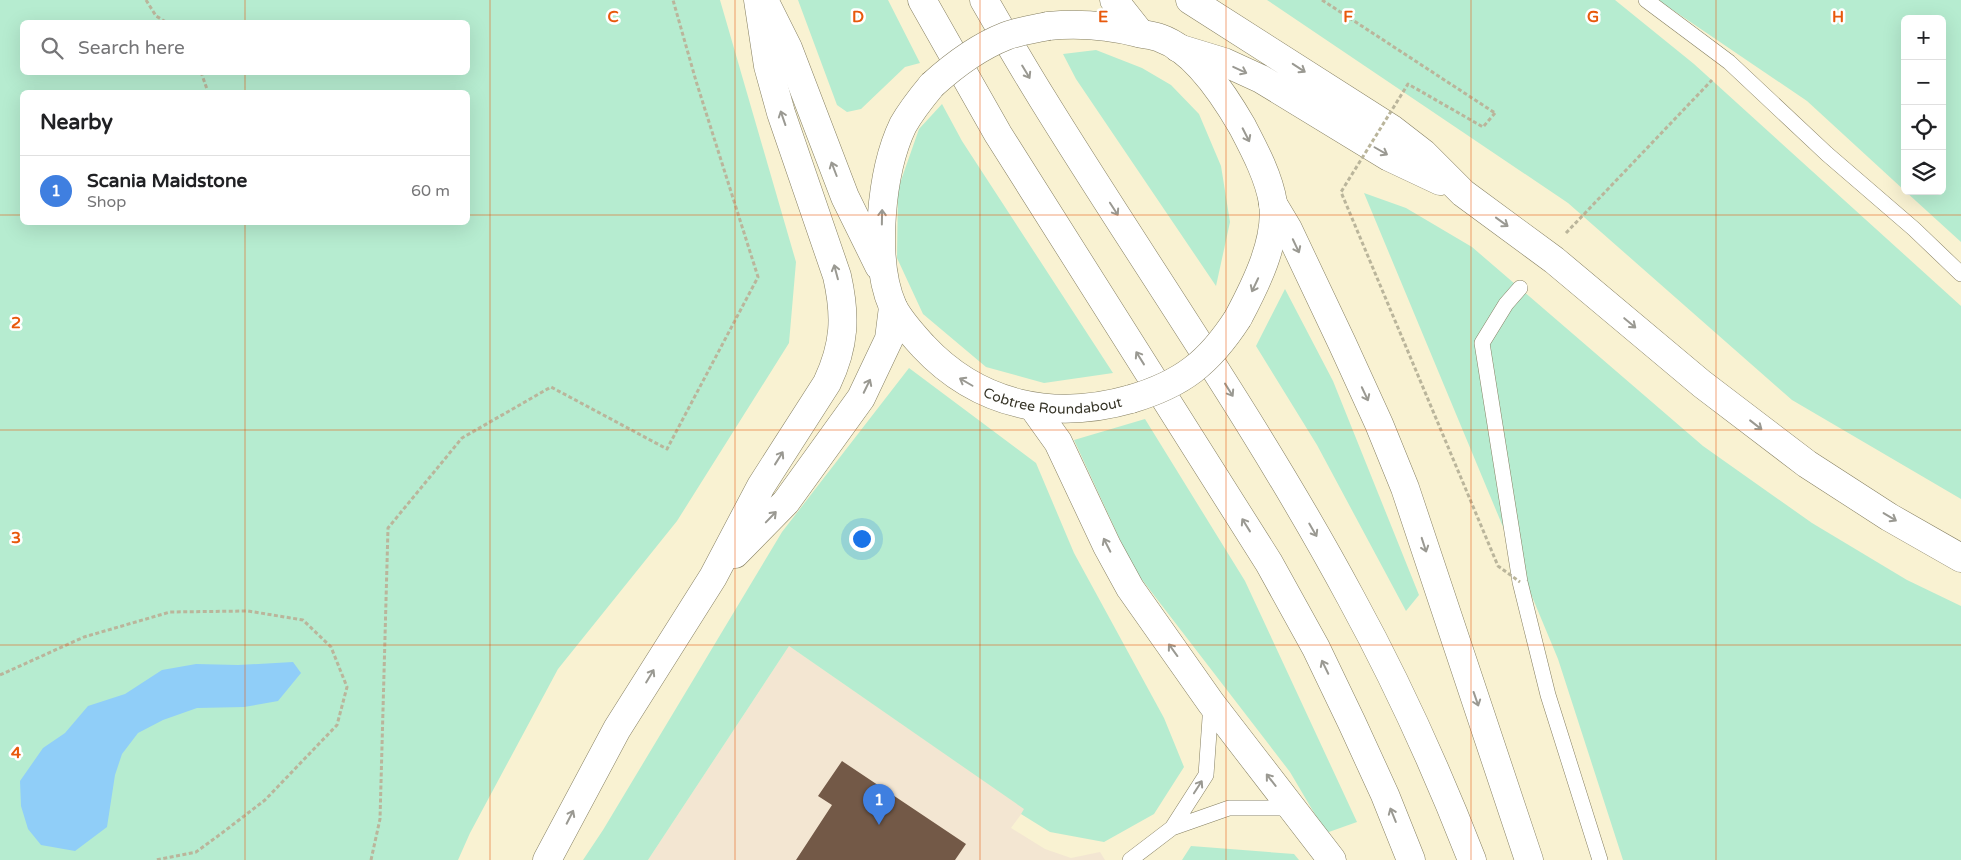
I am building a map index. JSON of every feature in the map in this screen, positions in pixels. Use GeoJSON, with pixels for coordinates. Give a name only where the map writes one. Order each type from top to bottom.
{"type":"FeatureCollection","features":[{"type":"Feature","properties":{"kind":"highway"},"geometry":{"type":"LineString","coordinates":[[547,860],[618,729],[713,577],[761,486],[827,383],[842,341],[842,301],[838,276],[781,113],[768,66],[758,0]]}},
{"type":"Feature","properties":{"kind":"highway"},"geometry":{"type":"LineString","coordinates":[[764,0],[788,48],[845,197],[884,276]]}},
{"type":"Feature","properties":{"kind":"highway"},"geometry":{"type":"LineString","coordinates":[[922,0],[998,134],[1269,563],[1316,648],[1352,722],[1385,794],[1411,860]]}},
{"type":"Feature","properties":{"kind":"highway"},"geometry":{"type":"LineString","coordinates":[[984,0],[1043,99],[1270,456],[1315,532],[1352,599],[1435,768],[1472,860]]}},
{"type":"Feature","properties":{"kind":"highway"},"geometry":{"type":"LineString","coordinates":[[1114,0],[1140,33]]}},
{"type":"Feature","properties":{"kind":"highway"},"geometry":{"type":"LineString","coordinates":[[1190,0],[1392,129],[1423,153],[1463,193],[1554,260],[1702,384],[1807,464],[1889,517],[1961,558]]}},
{"type":"Feature","properties":{"kind":"highway","name":"Cobtree Roundabout"},"geometry":{"type":"LineString","coordinates":[[1071,24],[1100,25],[1161,38],[1178,48],[1200,66],[1217,85],[1230,105],[1258,158],[1273,204],[1272,229],[1267,254],[1257,283],[1225,338],[1200,366],[1175,382],[1149,394],[1116,403],[1068,409],[1033,407],[987,394],[959,378],[936,360],[914,337],[894,308],[884,276],[882,208],[888,173],[904,124],[932,85],[965,57],[988,44],[1008,36],[1048,26],[1071,24]]}},
{"type":"Feature","properties":{"kind":"highway"},"geometry":{"type":"LineString","coordinates":[[1178,48],[1224,62],[1261,80],[1390,156],[1463,193]]}},
{"type":"Feature","properties":{"kind":"highway"},"geometry":{"type":"LineString","coordinates":[[1273,204],[1288,229],[1334,326],[1379,424],[1405,488],[1529,860]]}},
{"type":"Feature","properties":{"kind":"highway"},"geometry":{"type":"LineString","coordinates":[[713,577],[786,502],[862,398],[889,339],[894,308]]}},
{"type":"Feature","properties":{"kind":"highway"},"geometry":{"type":"LineString","coordinates":[[1033,407],[1058,442],[1103,538],[1130,588],[1211,703],[1332,860]]}},
{"type":"Feature","properties":{"kind":"lane"},"geometry":{"type":"LineString","coordinates":[[1646,0],[1686,28],[1729,62],[1827,154],[1914,229],[1961,274]]}},
{"type":"Feature","properties":{"kind":"lane"},"geometry":{"type":"LineString","coordinates":[[1520,288],[1506,304],[1482,343],[1520,582],[1548,695],[1600,860]]}},
{"type":"Feature","properties":{"kind":"lane"},"geometry":{"type":"LineString","coordinates":[[1172,828],[1206,775],[1211,703]]}},
{"type":"Feature","properties":{"kind":"lane"},"geometry":{"type":"LineString","coordinates":[[1130,860],[1172,828],[1229,808],[1293,808]]}},
{"type":"Feature","properties":{"kind":"path"},"geometry":{"type":"LineString","coordinates":[[146,0],[156,16],[163,20]]}},
{"type":"Feature","properties":{"kind":"path"},"geometry":{"type":"LineString","coordinates":[[371,860],[380,819],[388,528],[462,438],[550,386],[667,449],[758,277],[696,81],[673,0]]}},
{"type":"Feature","properties":{"kind":"path"},"geometry":{"type":"LineString","coordinates":[[1322,0],[1495,113],[1483,127],[1408,84],[1341,192],[1498,566],[1520,582]]}},
{"type":"Feature","properties":{"kind":"path"},"geometry":{"type":"LineString","coordinates":[[1563,235],[1729,62]]}},
{"type":"Feature","properties":{"kind":"path"},"geometry":{"type":"LineString","coordinates":[[202,75],[207,90]]}},
{"type":"Feature","properties":{"kind":"path"},"geometry":{"type":"LineString","coordinates":[[0,675],[84,637],[170,612],[248,611],[303,620],[331,648],[346,687],[337,725],[265,800],[222,833],[196,852],[156,860]]}},
{"type":"Feature","properties":{"kind":"shaded area"},"geometry":{"type":"Polygon","coordinates":[[[789,646],[1025,809],[1011,828],[1045,849],[1071,858],[1100,852],[1105,860],[648,860],[789,646]]]}},
{"type":"Feature","properties":{"kind":"green space"},"geometry":{"type":"Polygon","coordinates":[[[0,0],[720,0],[796,262],[789,343],[677,521],[558,669],[470,833],[458,860],[0,860],[0,0]]]}},
{"type":"Feature","properties":{"kind":"green space"},"geometry":{"type":"Polygon","coordinates":[[[798,0],[888,0],[920,63],[905,67],[861,109],[847,112],[837,105],[798,0]]]}},
{"type":"Feature","properties":{"kind":"green space"},"geometry":{"type":"Polygon","coordinates":[[[1267,0],[1615,0],[1694,64],[1961,306],[1961,499],[1792,400],[1568,203],[1267,0]]]}},
{"type":"Feature","properties":{"kind":"green space"},"geometry":{"type":"Polygon","coordinates":[[[1658,0],[1961,0],[1961,242],[1909,195],[1946,195],[1946,15],[1901,15],[1901,187],[1807,101],[1658,0]]]}},
{"type":"Feature","properties":{"kind":"green space"},"geometry":{"type":"Polygon","coordinates":[[[1096,50],[1142,68],[1171,85],[1199,114],[1221,166],[1230,222],[1216,286],[1076,79],[1063,54],[1096,50]]]}},
{"type":"Feature","properties":{"kind":"green space"},"geometry":{"type":"Polygon","coordinates":[[[942,104],[962,141],[1113,373],[1044,383],[986,367],[923,314],[897,258],[898,189],[919,129],[942,104]]]}},
{"type":"Feature","properties":{"kind":"green space"},"geometry":{"type":"Polygon","coordinates":[[[1364,193],[1406,208],[1472,247],[1703,446],[1812,523],[1907,580],[1961,606],[1961,860],[1623,860],[1558,659],[1364,193]]]}},
{"type":"Feature","properties":{"kind":"green space"},"geometry":{"type":"Polygon","coordinates":[[[1285,289],[1333,381],[1419,595],[1406,611],[1317,445],[1256,346],[1285,289]]]}},
{"type":"Feature","properties":{"kind":"green space"},"geometry":{"type":"Polygon","coordinates":[[[909,368],[1036,463],[1074,553],[1164,718],[1184,767],[1154,814],[1104,842],[1050,832],[1021,814],[1024,809],[789,646],[648,860],[583,860],[603,830],[782,532],[909,368]]]}},
{"type":"Feature","properties":{"kind":"green space"},"geometry":{"type":"Polygon","coordinates":[[[1145,419],[1245,581],[1357,822],[1326,833],[1290,772],[1133,568],[1074,440],[1145,419]]]}},
{"type":"Feature","properties":{"kind":"green space"},"geometry":{"type":"Polygon","coordinates":[[[1191,846],[1294,854],[1299,860],[1182,860],[1191,846]]]}},
{"type":"Feature","properties":{"kind":"water"},"geometry":{"type":"Polygon","coordinates":[[[293,662],[301,673],[278,701],[244,707],[197,708],[163,720],[138,733],[122,754],[115,775],[107,827],[75,851],[41,845],[28,829],[21,806],[20,781],[43,748],[65,733],[88,706],[125,694],[162,670],[196,664],[238,665],[293,662]]]}},
{"type":"Feature","properties":{"kind":"building"},"geometry":{"type":"Polygon","coordinates":[[[842,761],[966,844],[955,860],[796,860],[832,805],[818,796],[842,761]]]}},
{"type":"Feature","properties":{"kind":"place","name":"Scania Maidstone"},"geometry":{"type":"Point","coordinates":[879,825]}}]}
